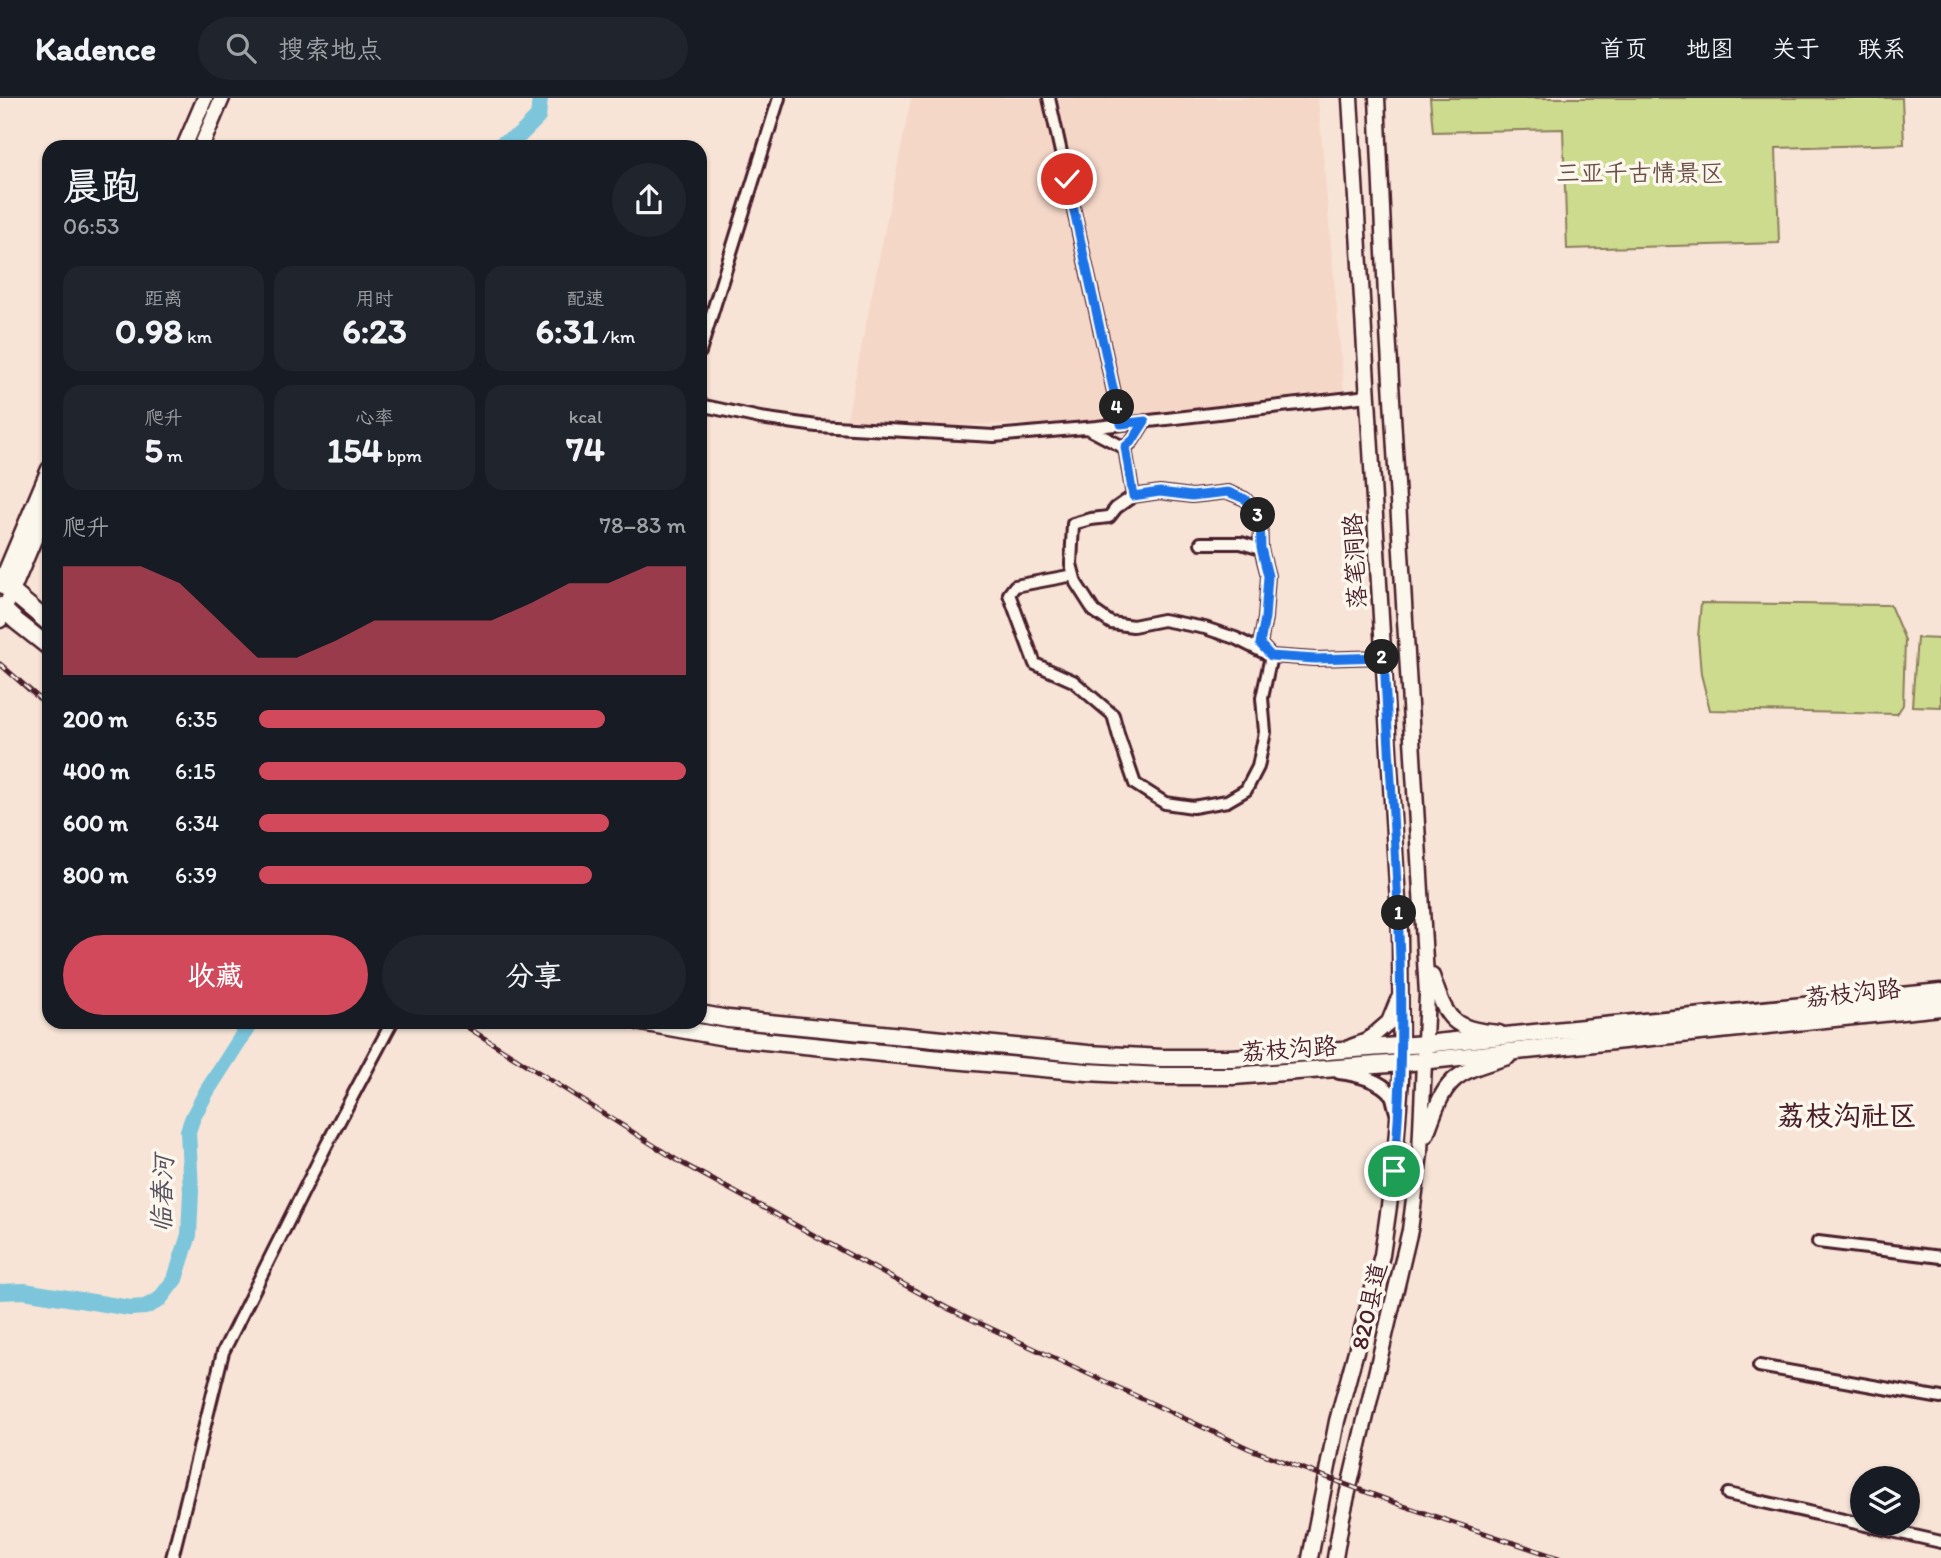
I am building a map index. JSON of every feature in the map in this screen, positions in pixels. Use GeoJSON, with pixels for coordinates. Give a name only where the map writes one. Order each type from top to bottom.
{"type":"FeatureCollection","features":[{"type":"Feature","properties":{"kind":"main road"},"geometry":{"type":"LineString","coordinates":[[187,140],[205,98]]}},
{"type":"Feature","properties":{"kind":"main road"},"geometry":{"type":"LineString","coordinates":[[204,140],[222,98]]}},
{"type":"Feature","properties":{"kind":"main road","name":"落笔洞路"},"geometry":{"type":"LineString","coordinates":[[1350,98],[1398,896],[1402,1063]]}},
{"type":"Feature","properties":{"kind":"main road","name":"落笔洞路"},"geometry":{"type":"LineString","coordinates":[[1377,98],[1386,297],[1427,994],[1425,1052]]}},
{"type":"Feature","properties":{"kind":"main road"},"geometry":{"type":"LineString","coordinates":[[42,487],[3,586],[1,612],[42,642]]}},
{"type":"Feature","properties":{"kind":"main road"},"geometry":{"type":"LineString","coordinates":[[3,586],[42,516]]}},
{"type":"Feature","properties":{"kind":"main road"},"geometry":{"type":"LineString","coordinates":[[3,586],[42,617]]}},
{"type":"Feature","properties":{"kind":"main road"},"geometry":{"type":"LineString","coordinates":[[1398,896],[1413,937],[1421,940],[1423,932]]}},
{"type":"Feature","properties":{"kind":"main road"},"geometry":{"type":"LineString","coordinates":[[1420,1153],[1440,1096],[1454,1078],[1475,1067],[1509,1057],[1523,1042],[1463,1028],[1448,1016],[1425,958]]}},
{"type":"Feature","properties":{"kind":"main road"},"geometry":{"type":"LineString","coordinates":[[1341,1051],[1367,1041],[1389,1022],[1398,1000],[1401,974]]}},
{"type":"Feature","properties":{"kind":"main road","name":"荔枝沟路"},"geometry":{"type":"LineString","coordinates":[[680,1029],[725,1037],[1087,1072],[1233,1076],[1402,1063],[1425,1052],[1941,992]]}},
{"type":"Feature","properties":{"kind":"main road","name":"荔枝沟路"},"geometry":{"type":"LineString","coordinates":[[1523,1042],[1941,1007]]}},
{"type":"Feature","properties":{"kind":"main road","name":"荔枝沟路"},"geometry":{"type":"LineString","coordinates":[[707,1015],[943,1041],[1162,1058],[1232,1058],[1402,1046],[1425,1052]]}},
{"type":"Feature","properties":{"kind":"main road","name":"820县道"},"geometry":{"type":"LineString","coordinates":[[1335,1558],[1342,1517],[1410,1230],[1420,1153],[1425,1052]]}},
{"type":"Feature","properties":{"kind":"main road","name":"820县道"},"geometry":{"type":"LineString","coordinates":[[1310,1558],[1337,1421],[1382,1255],[1391,1198],[1402,1063]]}},
{"type":"Feature","properties":{"kind":"street"},"geometry":{"type":"LineString","coordinates":[[707,329],[779,98]]}},
{"type":"Feature","properties":{"kind":"street"},"geometry":{"type":"LineString","coordinates":[[1049,98],[1121,424]]}},
{"type":"Feature","properties":{"kind":"street"},"geometry":{"type":"LineString","coordinates":[[707,407],[791,423],[994,436],[1368,396]]}},
{"type":"Feature","properties":{"kind":"street"},"geometry":{"type":"LineString","coordinates":[[1125,447],[1145,421]]}},
{"type":"Feature","properties":{"kind":"street"},"geometry":{"type":"LineString","coordinates":[[1087,428],[1125,447]]}},
{"type":"Feature","properties":{"kind":"street"},"geometry":{"type":"LineString","coordinates":[[1125,447],[1133,496]]}},
{"type":"Feature","properties":{"kind":"street"},"geometry":{"type":"LineString","coordinates":[[1271,656],[1260,644],[1268,576],[1261,548],[1260,516],[1245,499],[1228,492],[1192,496],[1160,492],[1133,496],[1116,508],[1109,517],[1073,524],[1071,564],[1076,583],[1094,611],[1111,623],[1133,626],[1163,620],[1184,624],[1235,638],[1271,656],[1315,659],[1384,657]]}},
{"type":"Feature","properties":{"kind":"street"},"geometry":{"type":"LineString","coordinates":[[1202,543],[1241,543],[1261,548]]}},
{"type":"Feature","properties":{"kind":"street"},"geometry":{"type":"LineString","coordinates":[[1074,575],[1015,586],[1009,594],[1035,664],[1073,681],[1113,715],[1135,784],[1165,803],[1194,807],[1227,801],[1246,790],[1258,767],[1265,732],[1262,698],[1271,656]]}},
{"type":"Feature","properties":{"kind":"street"},"geometry":{"type":"LineString","coordinates":[[172,1558],[223,1352],[327,1144],[388,1029]]}},
{"type":"Feature","properties":{"kind":"street"},"geometry":{"type":"LineString","coordinates":[[1322,1070],[1352,1073],[1376,1082],[1392,1095],[1399,1119]]}},
{"type":"Feature","properties":{"kind":"street"},"geometry":{"type":"LineString","coordinates":[[1818,1242],[1941,1257]]}},
{"type":"Feature","properties":{"kind":"street"},"geometry":{"type":"LineString","coordinates":[[1759,1366],[1941,1398]]}},
{"type":"Feature","properties":{"kind":"street"},"geometry":{"type":"LineString","coordinates":[[1728,1494],[1941,1542]]}},
{"type":"Feature","properties":{"kind":"shaded area"},"geometry":{"type":"Polygon","coordinates":[[[911,98],[1318,98],[1344,390],[1065,424],[946,425],[847,419],[911,98]]]}},
{"type":"Feature","properties":{"kind":"green space","name":"三亚千古情景区"},"geometry":{"type":"Polygon","coordinates":[[[1430,98],[1902,98],[1904,144],[1776,148],[1779,243],[1567,249],[1563,129],[1433,132],[1430,98]]]}},
{"type":"Feature","properties":{"kind":"green space"},"geometry":{"type":"Polygon","coordinates":[[[1701,603],[1890,605],[1905,640],[1903,705],[1897,714],[1710,710],[1701,674],[1698,637],[1701,603]]]}},
{"type":"Feature","properties":{"kind":"green space"},"geometry":{"type":"Polygon","coordinates":[[[1917,638],[1941,639],[1941,707],[1912,706],[1917,638]]]}},
{"type":"Feature","properties":{"kind":"waterway","name":"临春河"},"geometry":{"type":"LineString","coordinates":[[510,140],[520,135],[538,117],[540,98]]}},
{"type":"Feature","properties":{"kind":"waterway","name":"临春河"},"geometry":{"type":"LineString","coordinates":[[0,1292],[24,1291],[130,1308],[145,1307],[159,1300],[175,1279],[189,1235],[191,1191],[188,1131],[207,1091],[247,1029]]}},
{"type":"Feature","properties":{"kind":"railway"},"geometry":{"type":"LineString","coordinates":[[0,664],[42,701]]}},
{"type":"Feature","properties":{"kind":"railway"},"geometry":{"type":"LineString","coordinates":[[470,1029],[680,1162],[947,1308],[1250,1449],[1404,1506],[1559,1558]]}},
{"type":"Feature","properties":{"kind":"district","name":"荔枝沟社区"},"geometry":{"type":"Point","coordinates":[1847,1115]}},
{"type":"Feature","properties":{"kind":"route"},"geometry":{"type":"LineString","coordinates":[[1067,179],[1121,424],[1145,421],[1125,447],[1133,496],[1160,492],[1192,496],[1228,492],[1245,499],[1260,516],[1261,548],[1268,576],[1260,644],[1271,656],[1315,659],[1384,657],[1401,974],[1401,1079],[1394,1171]]}}]}
